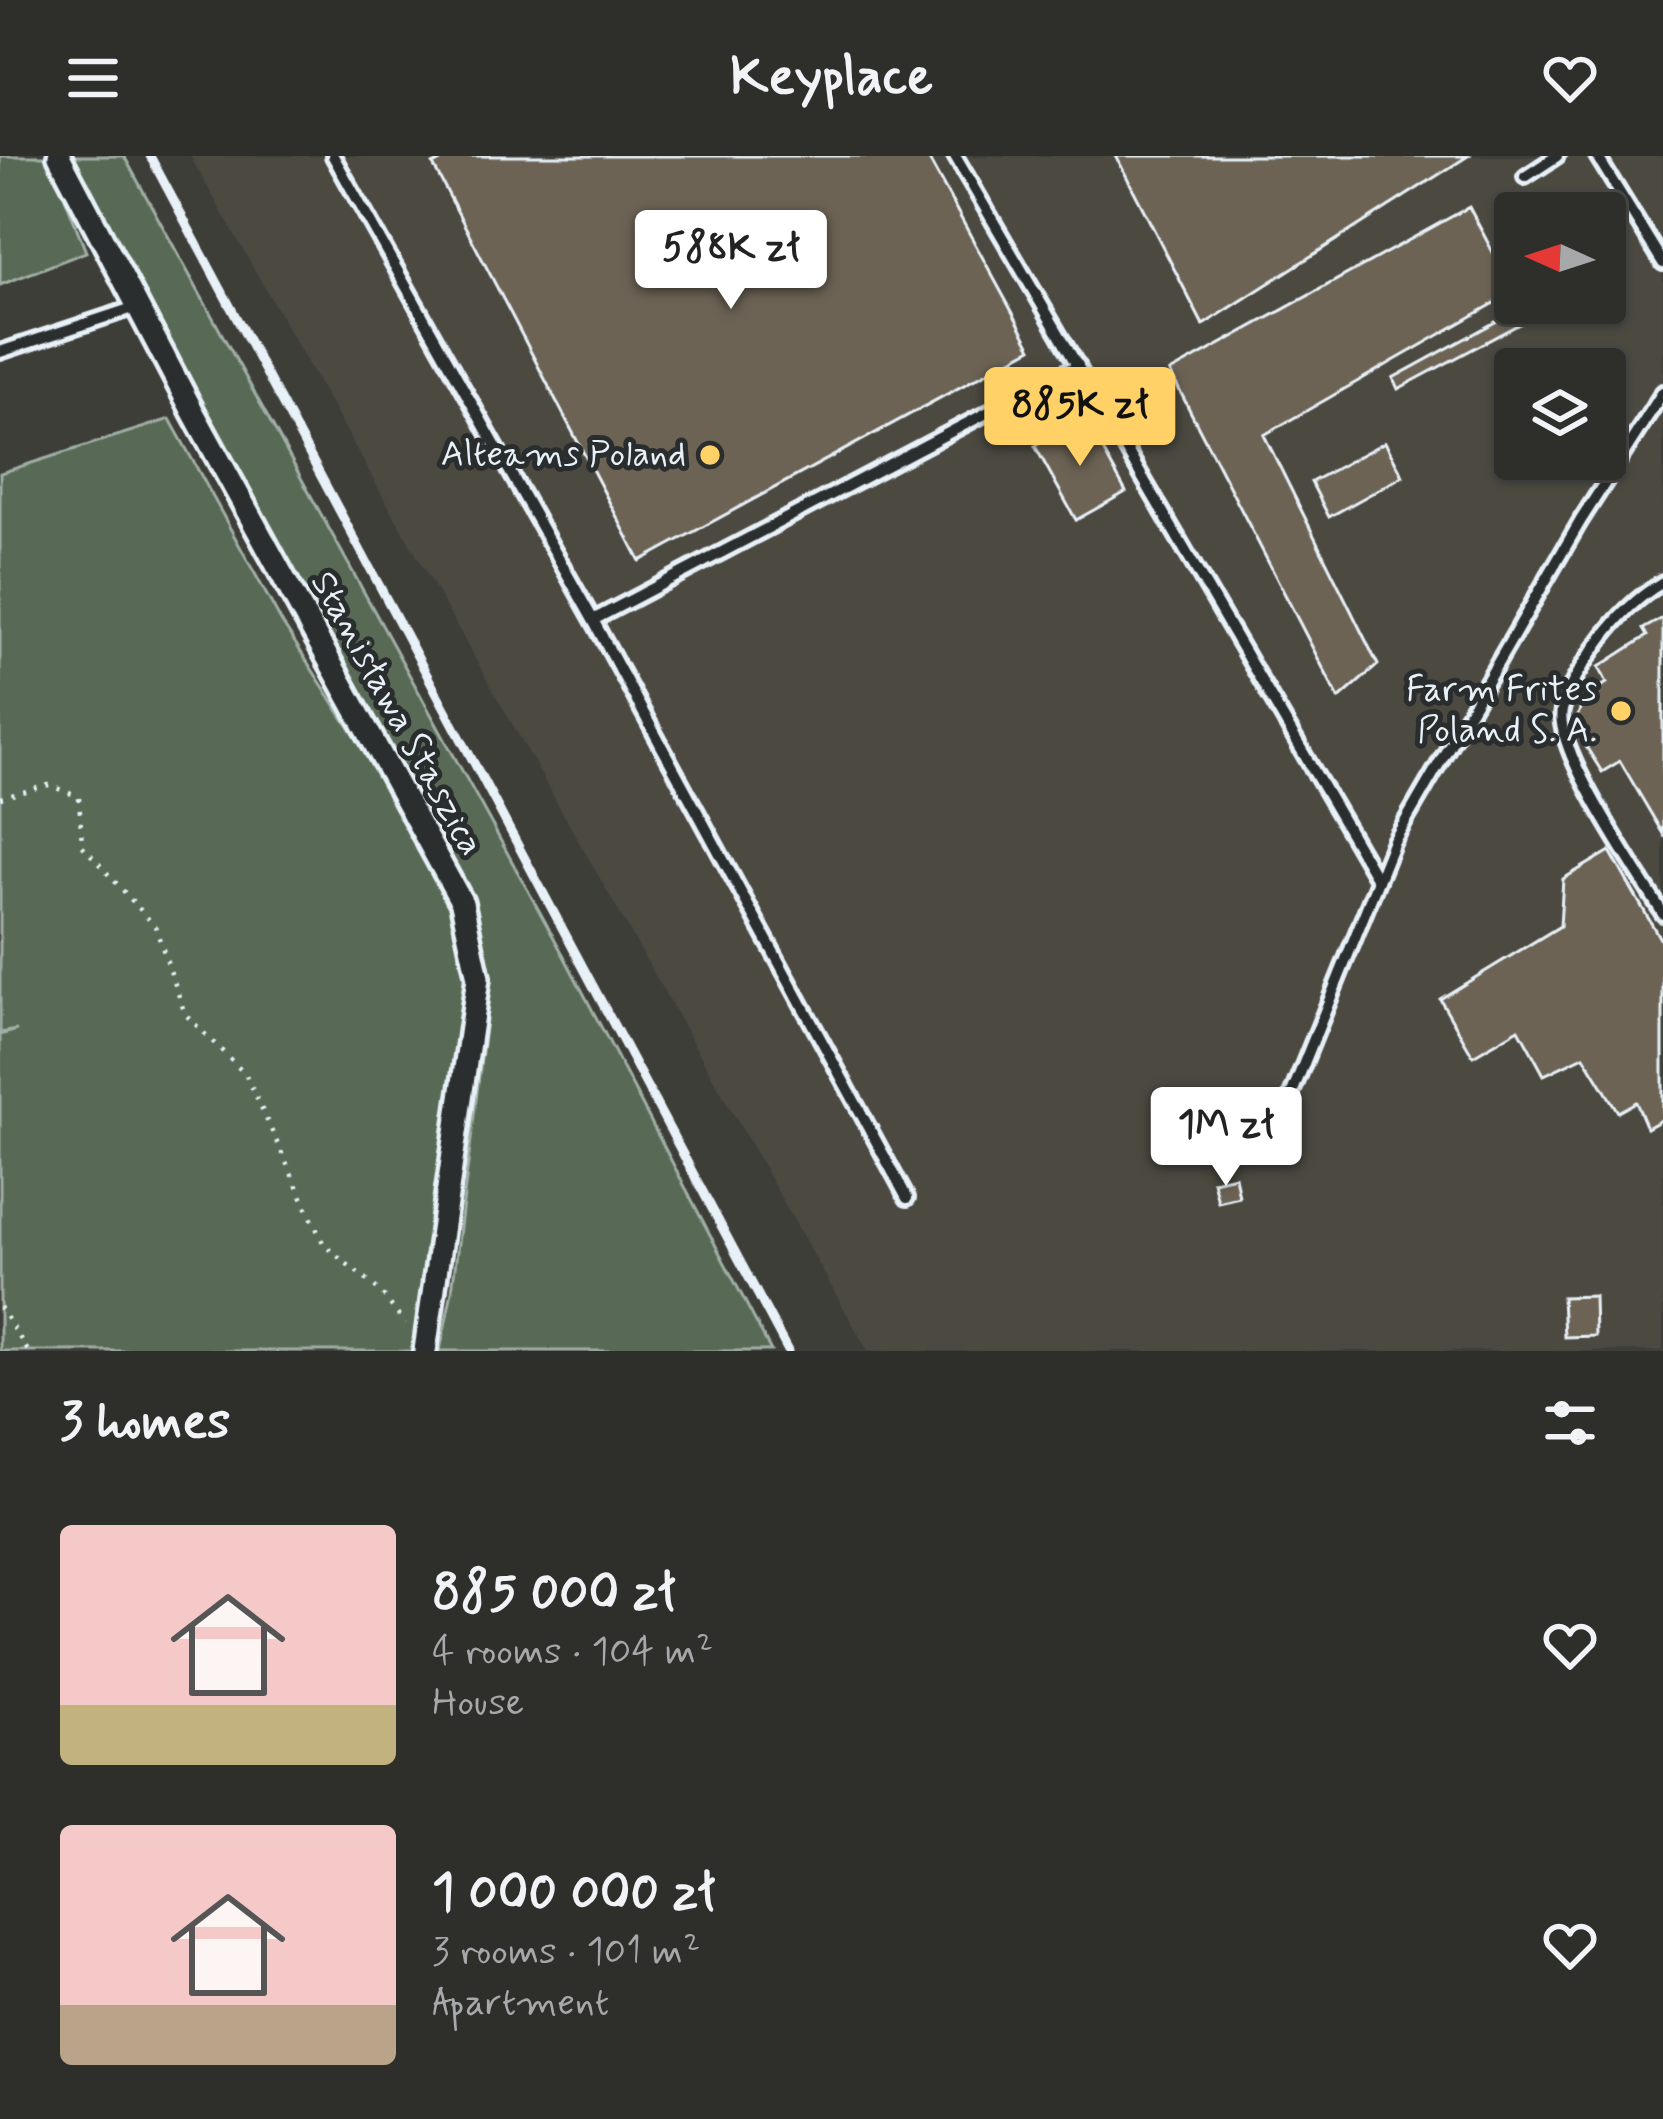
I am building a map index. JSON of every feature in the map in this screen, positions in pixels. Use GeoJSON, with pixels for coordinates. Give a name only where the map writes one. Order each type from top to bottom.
{"type":"FeatureCollection","features":[{"type":"Feature","properties":{"kind":"street","name":"Stanisława Staszica"},"geometry":{"type":"LineString","coordinates":[[59,156],[193,412],[462,902],[478,978],[419,1343]]}},
{"type":"Feature","properties":{"kind":"lane"},"geometry":{"type":"LineString","coordinates":[[333,156],[593,620],[907,1198]]}},
{"type":"Feature","properties":{"kind":"lane"},"geometry":{"type":"LineString","coordinates":[[955,156],[1378,881]]}},
{"type":"Feature","properties":{"kind":"lane"},"geometry":{"type":"LineString","coordinates":[[1525,177],[1557,156]]}},
{"type":"Feature","properties":{"kind":"lane"},"geometry":{"type":"LineString","coordinates":[[1597,156],[1663,263]]}},
{"type":"Feature","properties":{"kind":"lane"},"geometry":{"type":"LineString","coordinates":[[0,352],[140,306]]}},
{"type":"Feature","properties":{"kind":"lane"},"geometry":{"type":"LineString","coordinates":[[593,620],[1078,365]]}},
{"type":"Feature","properties":{"kind":"lane"},"geometry":{"type":"LineString","coordinates":[[1282,1120],[1394,841],[1581,520],[1663,392]]}},
{"type":"Feature","properties":{"kind":"lane"},"geometry":{"type":"LineString","coordinates":[[1663,582],[1613,623],[1587,659],[1562,710],[1573,763],[1663,914]]}},
{"type":"Feature","properties":{"kind":"path"},"geometry":{"type":"LineString","coordinates":[[0,798],[49,785],[79,796],[82,845],[155,926],[185,1014],[246,1075],[324,1245],[380,1291],[419,1343]]}},
{"type":"Feature","properties":{"kind":"path"},"geometry":{"type":"LineString","coordinates":[[0,1307],[28,1351]]}},
{"type":"Feature","properties":{"kind":"shaded area"},"geometry":{"type":"Polygon","coordinates":[[[190,156],[1663,156],[1663,1351],[868,1351],[190,156]]]}},
{"type":"Feature","properties":{"kind":"green space"},"geometry":{"type":"Polygon","coordinates":[[[0,156],[49,156],[86,252],[0,285],[0,156]]]}},
{"type":"Feature","properties":{"kind":"green space"},"geometry":{"type":"Polygon","coordinates":[[[61,156],[124,156],[564,956],[771,1351],[440,1351],[452,1291],[488,1004],[479,980],[425,1351],[0,1351],[0,1035],[17,1030],[0,1033],[0,473],[170,419],[281,621],[448,881],[61,156]]]}},
{"type":"Feature","properties":{"kind":"building","name":"Alteams Poland"},"geometry":{"type":"Polygon","coordinates":[[[450,156],[927,156],[1032,348],[640,561],[433,165],[450,156]]]}},
{"type":"Feature","properties":{"kind":"building"},"geometry":{"type":"Polygon","coordinates":[[[1116,156],[1468,156],[1203,325],[1116,156]]]}},
{"type":"Feature","properties":{"kind":"building"},"geometry":{"type":"Polygon","coordinates":[[[1469,207],[1494,254],[1494,303],[1264,435],[1378,665],[1339,699],[1170,372],[1469,207]]]}},
{"type":"Feature","properties":{"kind":"building"},"geometry":{"type":"Polygon","coordinates":[[[1494,323],[1519,324],[1398,389],[1393,378],[1494,323]]]}},
{"type":"Feature","properties":{"kind":"building"},"geometry":{"type":"Polygon","coordinates":[[[1085,418],[1126,492],[1076,520],[1035,446],[1085,418]]]}},
{"type":"Feature","properties":{"kind":"building"},"geometry":{"type":"Polygon","coordinates":[[[1385,442],[1403,476],[1329,517],[1311,482],[1385,442]]]}},
{"type":"Feature","properties":{"kind":"building","name":"Farm Frites Poland S. A."},"geometry":{"type":"Polygon","coordinates":[[[1663,618],[1663,834],[1620,761],[1602,772],[1573,726],[1586,696],[1607,683],[1599,667],[1647,636],[1643,629],[1663,618]]]}},
{"type":"Feature","properties":{"kind":"building"},"geometry":{"type":"Polygon","coordinates":[[[1610,851],[1663,944],[1663,1119],[1647,1128],[1636,1102],[1618,1112],[1584,1056],[1544,1075],[1519,1029],[1473,1056],[1440,999],[1560,926],[1563,879],[1610,851]]]}},
{"type":"Feature","properties":{"kind":"building"},"geometry":{"type":"Polygon","coordinates":[[[1235,1176],[1239,1197],[1218,1202],[1213,1181],[1235,1176]]]}},
{"type":"Feature","properties":{"kind":"building"},"geometry":{"type":"Polygon","coordinates":[[[1594,1296],[1595,1336],[1564,1337],[1562,1297],[1594,1296]]]}},
{"type":"Feature","properties":{"kind":"railway"},"geometry":{"type":"LineString","coordinates":[[150,156],[788,1351]]}},
{"type":"Feature","properties":{"kind":"place","name":"Alteams Poland"},"geometry":{"type":"Point","coordinates":[710,455]}},
{"type":"Feature","properties":{"kind":"place","name":"Farm Frites Poland S. A."},"geometry":{"type":"Point","coordinates":[1621,711]}}]}
